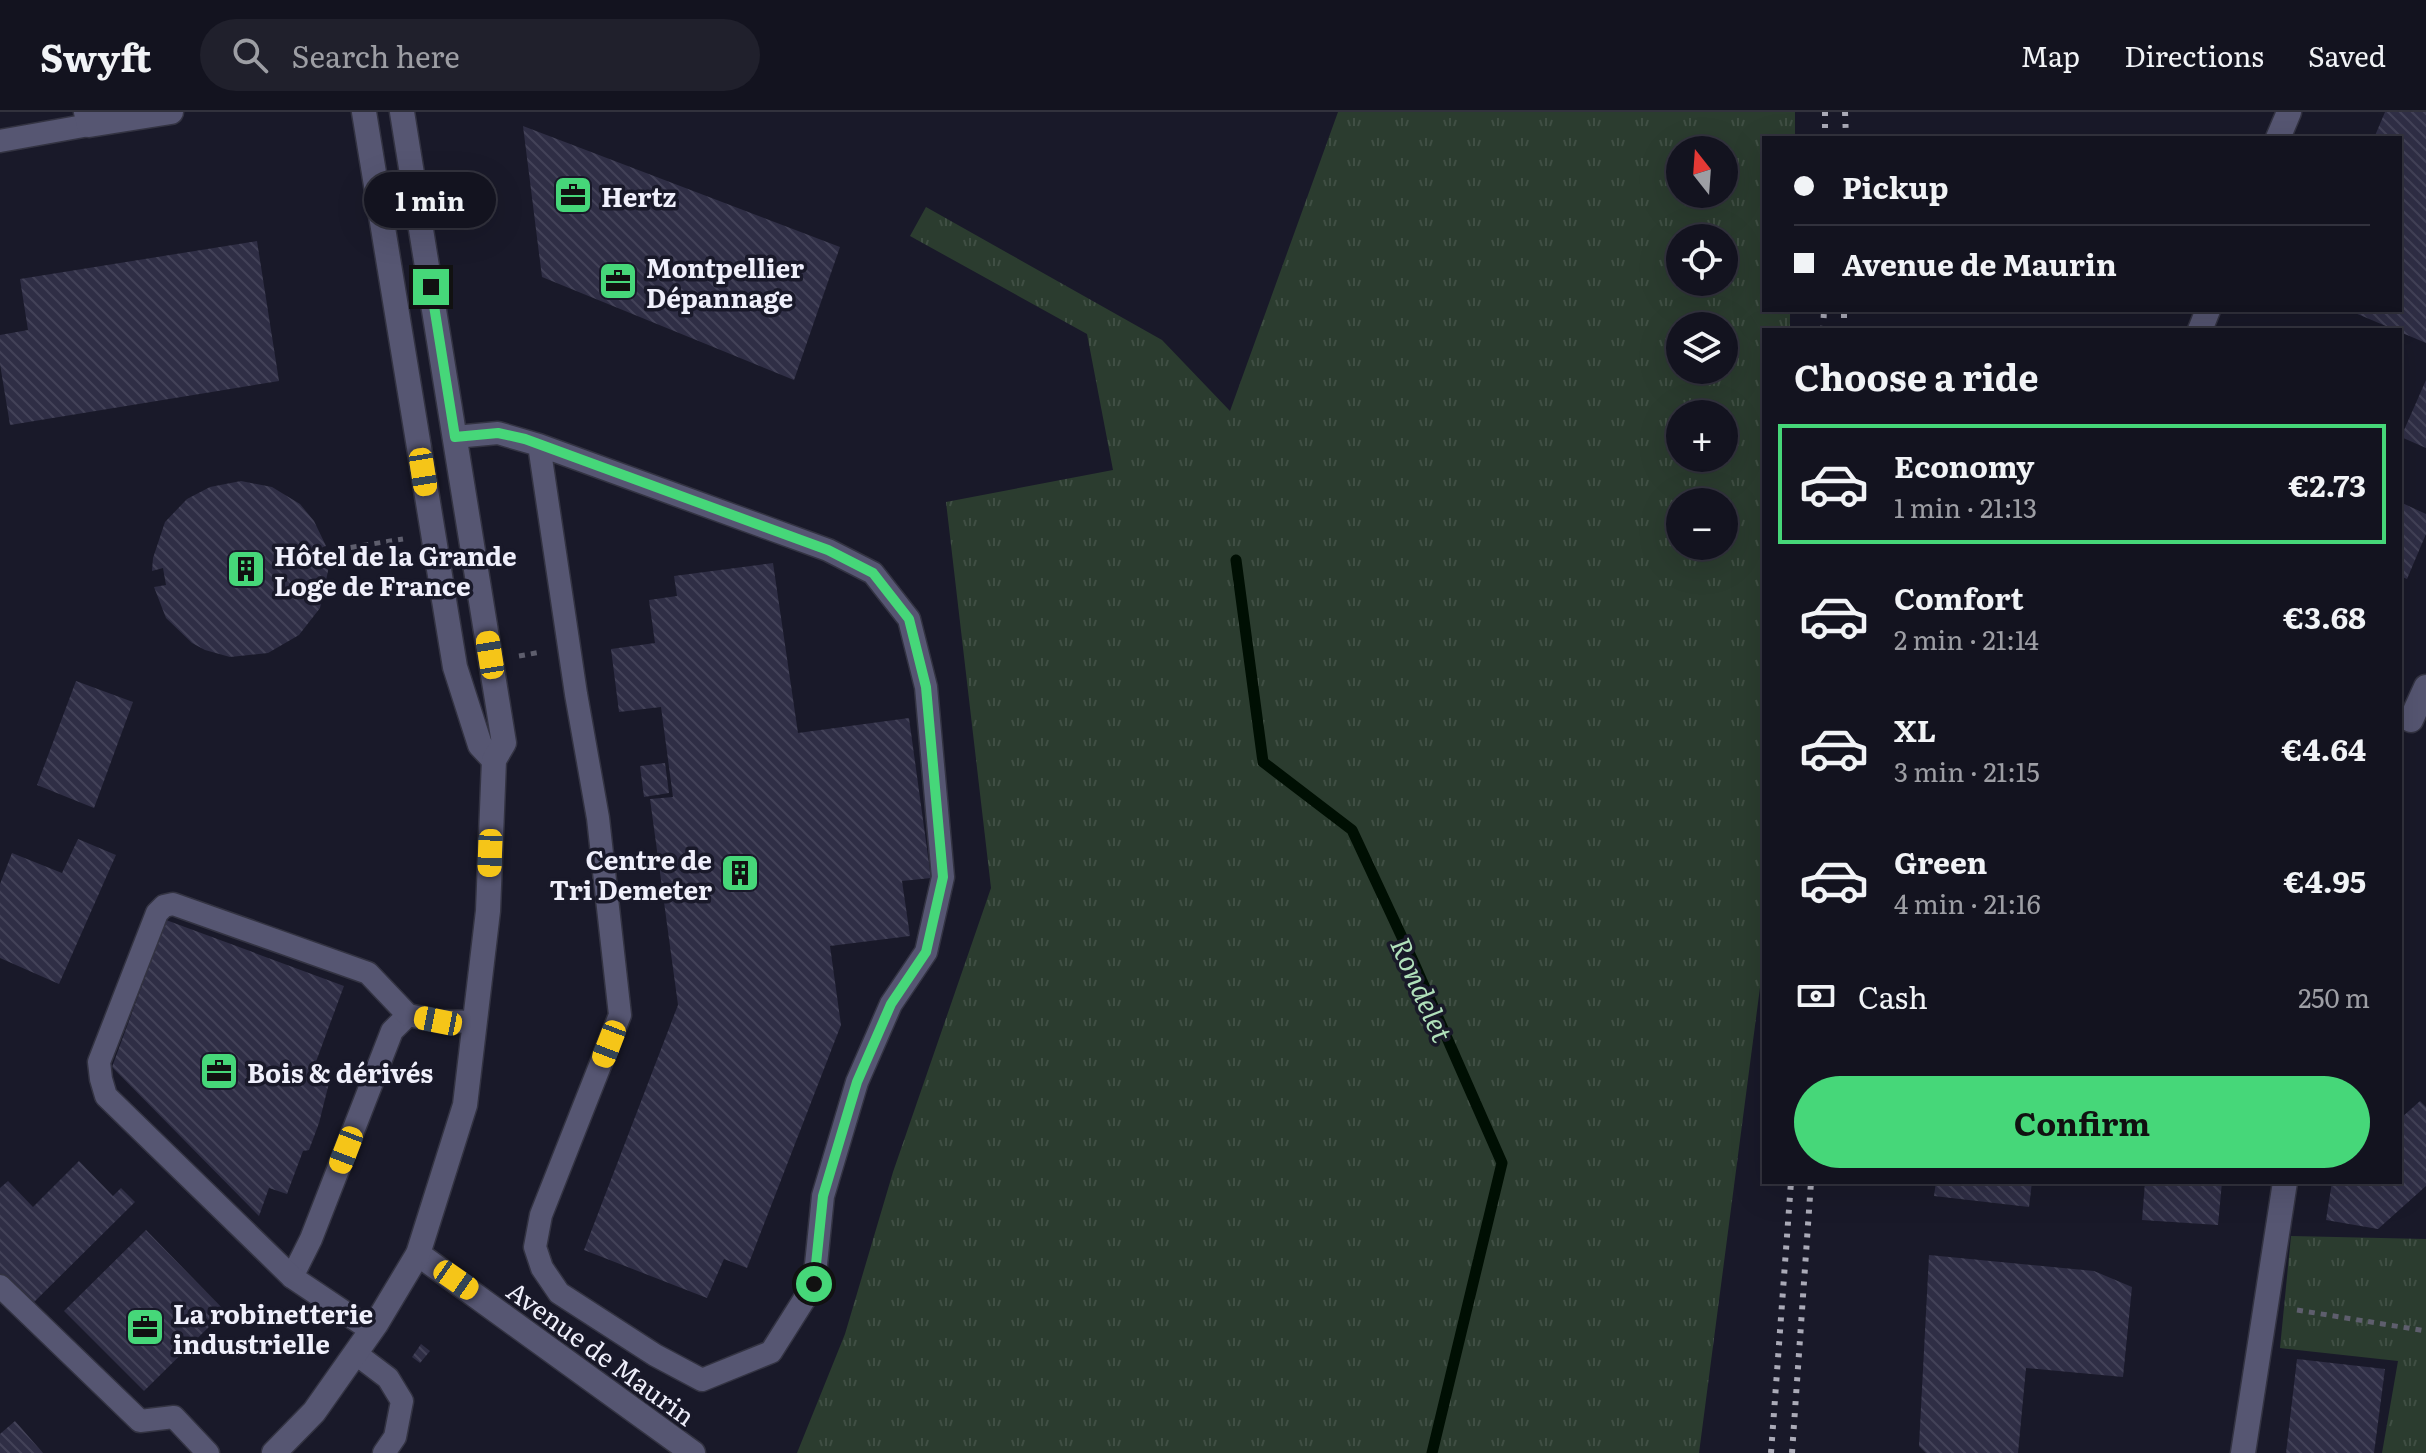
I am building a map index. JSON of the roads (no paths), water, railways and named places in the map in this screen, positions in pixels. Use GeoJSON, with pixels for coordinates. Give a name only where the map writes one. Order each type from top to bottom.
{"type":"FeatureCollection","features":[{"type":"Feature","properties":{"kind":"street"},"geometry":{"type":"LineString","coordinates":[[88,118],[171,112]]}},
{"type":"Feature","properties":{"kind":"street"},"geometry":{"type":"LineString","coordinates":[[364,112],[455,667],[480,745],[494,760]]}},
{"type":"Feature","properties":{"kind":"street"},"geometry":{"type":"LineString","coordinates":[[274,1453],[314,1412],[371,1330],[418,1254],[465,1105],[488,911],[494,760],[504,743],[402,112]]}},
{"type":"Feature","properties":{"kind":"street"},"geometry":{"type":"LineString","coordinates":[[2279,136],[2289,112]]}},
{"type":"Feature","properties":{"kind":"street"},"geometry":{"type":"LineString","coordinates":[[418,444],[455,437]]}},
{"type":"Feature","properties":{"kind":"street"},"geometry":{"type":"LineString","coordinates":[[2412,719],[2426,687]]}},
{"type":"Feature","properties":{"kind":"street"},"geometry":{"type":"LineString","coordinates":[[2243,1453],[2285,1184]]}},
{"type":"Feature","properties":{"kind":"street","name":"Avenue de Maurin"},"geometry":{"type":"LineString","coordinates":[[418,1254],[693,1453]]}},
{"type":"Feature","properties":{"kind":"lane"},"geometry":{"type":"LineString","coordinates":[[0,141],[88,118]]}},
{"type":"Feature","properties":{"kind":"lane"},"geometry":{"type":"LineString","coordinates":[[455,437],[498,433],[539,445],[828,550],[873,573],[909,619],[926,687],[943,877],[926,952],[891,1004],[857,1082],[823,1196],[814,1284],[771,1352],[702,1380],[655,1355],[559,1293],[542,1268],[535,1247],[541,1215],[620,1015],[598,818],[574,682],[539,445]]}},
{"type":"Feature","properties":{"kind":"lane"},"geometry":{"type":"LineString","coordinates":[[371,1330],[292,1277],[106,1096],[99,1062],[157,913],[164,906],[173,904],[368,973],[408,1015],[438,1021],[475,1022]]}},
{"type":"Feature","properties":{"kind":"lane"},"geometry":{"type":"LineString","coordinates":[[292,1277],[311,1239],[392,1031],[408,1015]]}},
{"type":"Feature","properties":{"kind":"lane"},"geometry":{"type":"LineString","coordinates":[[0,1286],[140,1421],[174,1417],[208,1453]]}},
{"type":"Feature","properties":{"kind":"lane"},"geometry":{"type":"LineString","coordinates":[[355,1353],[388,1378],[402,1401],[395,1437],[384,1453]]}},
{"type":"Feature","properties":{"kind":"waterway","name":"Rondelet"},"geometry":{"type":"LineString","coordinates":[[1236,560],[1263,762],[1352,830],[1502,1163],[1432,1453]]}},
{"type":"Feature","properties":{"kind":"railway"},"geometry":{"type":"LineString","coordinates":[[1825,112],[1825,136]]}},
{"type":"Feature","properties":{"kind":"railway"},"geometry":{"type":"LineString","coordinates":[[1845,112],[1846,136]]}},
{"type":"Feature","properties":{"kind":"railway"},"geometry":{"type":"LineString","coordinates":[[1823,328],[1824,312]]}},
{"type":"Feature","properties":{"kind":"railway"},"geometry":{"type":"LineString","coordinates":[[1844,312],[1844,328]]}},
{"type":"Feature","properties":{"kind":"railway"},"geometry":{"type":"LineString","coordinates":[[1771,1453],[1791,1184]]}},
{"type":"Feature","properties":{"kind":"railway"},"geometry":{"type":"LineString","coordinates":[[1792,1453],[1811,1184]]}},
{"type":"Feature","properties":{"kind":"place","name":"Hertz"},"geometry":{"type":"Point","coordinates":[573,195]}},
{"type":"Feature","properties":{"kind":"place","name":"Montpellier Dépannage"},"geometry":{"type":"Point","coordinates":[618,281]}},
{"type":"Feature","properties":{"kind":"place","name":"Hôtel de la Grande Loge de France"},"geometry":{"type":"Point","coordinates":[246,569]}},
{"type":"Feature","properties":{"kind":"place","name":"Centre de Tri Demeter"},"geometry":{"type":"Point","coordinates":[740,873]}},
{"type":"Feature","properties":{"kind":"place","name":"Bois & dérivés"},"geometry":{"type":"Point","coordinates":[219,1071]}},
{"type":"Feature","properties":{"kind":"place","name":"La robinetterie industrielle"},"geometry":{"type":"Point","coordinates":[145,1327]}}]}
